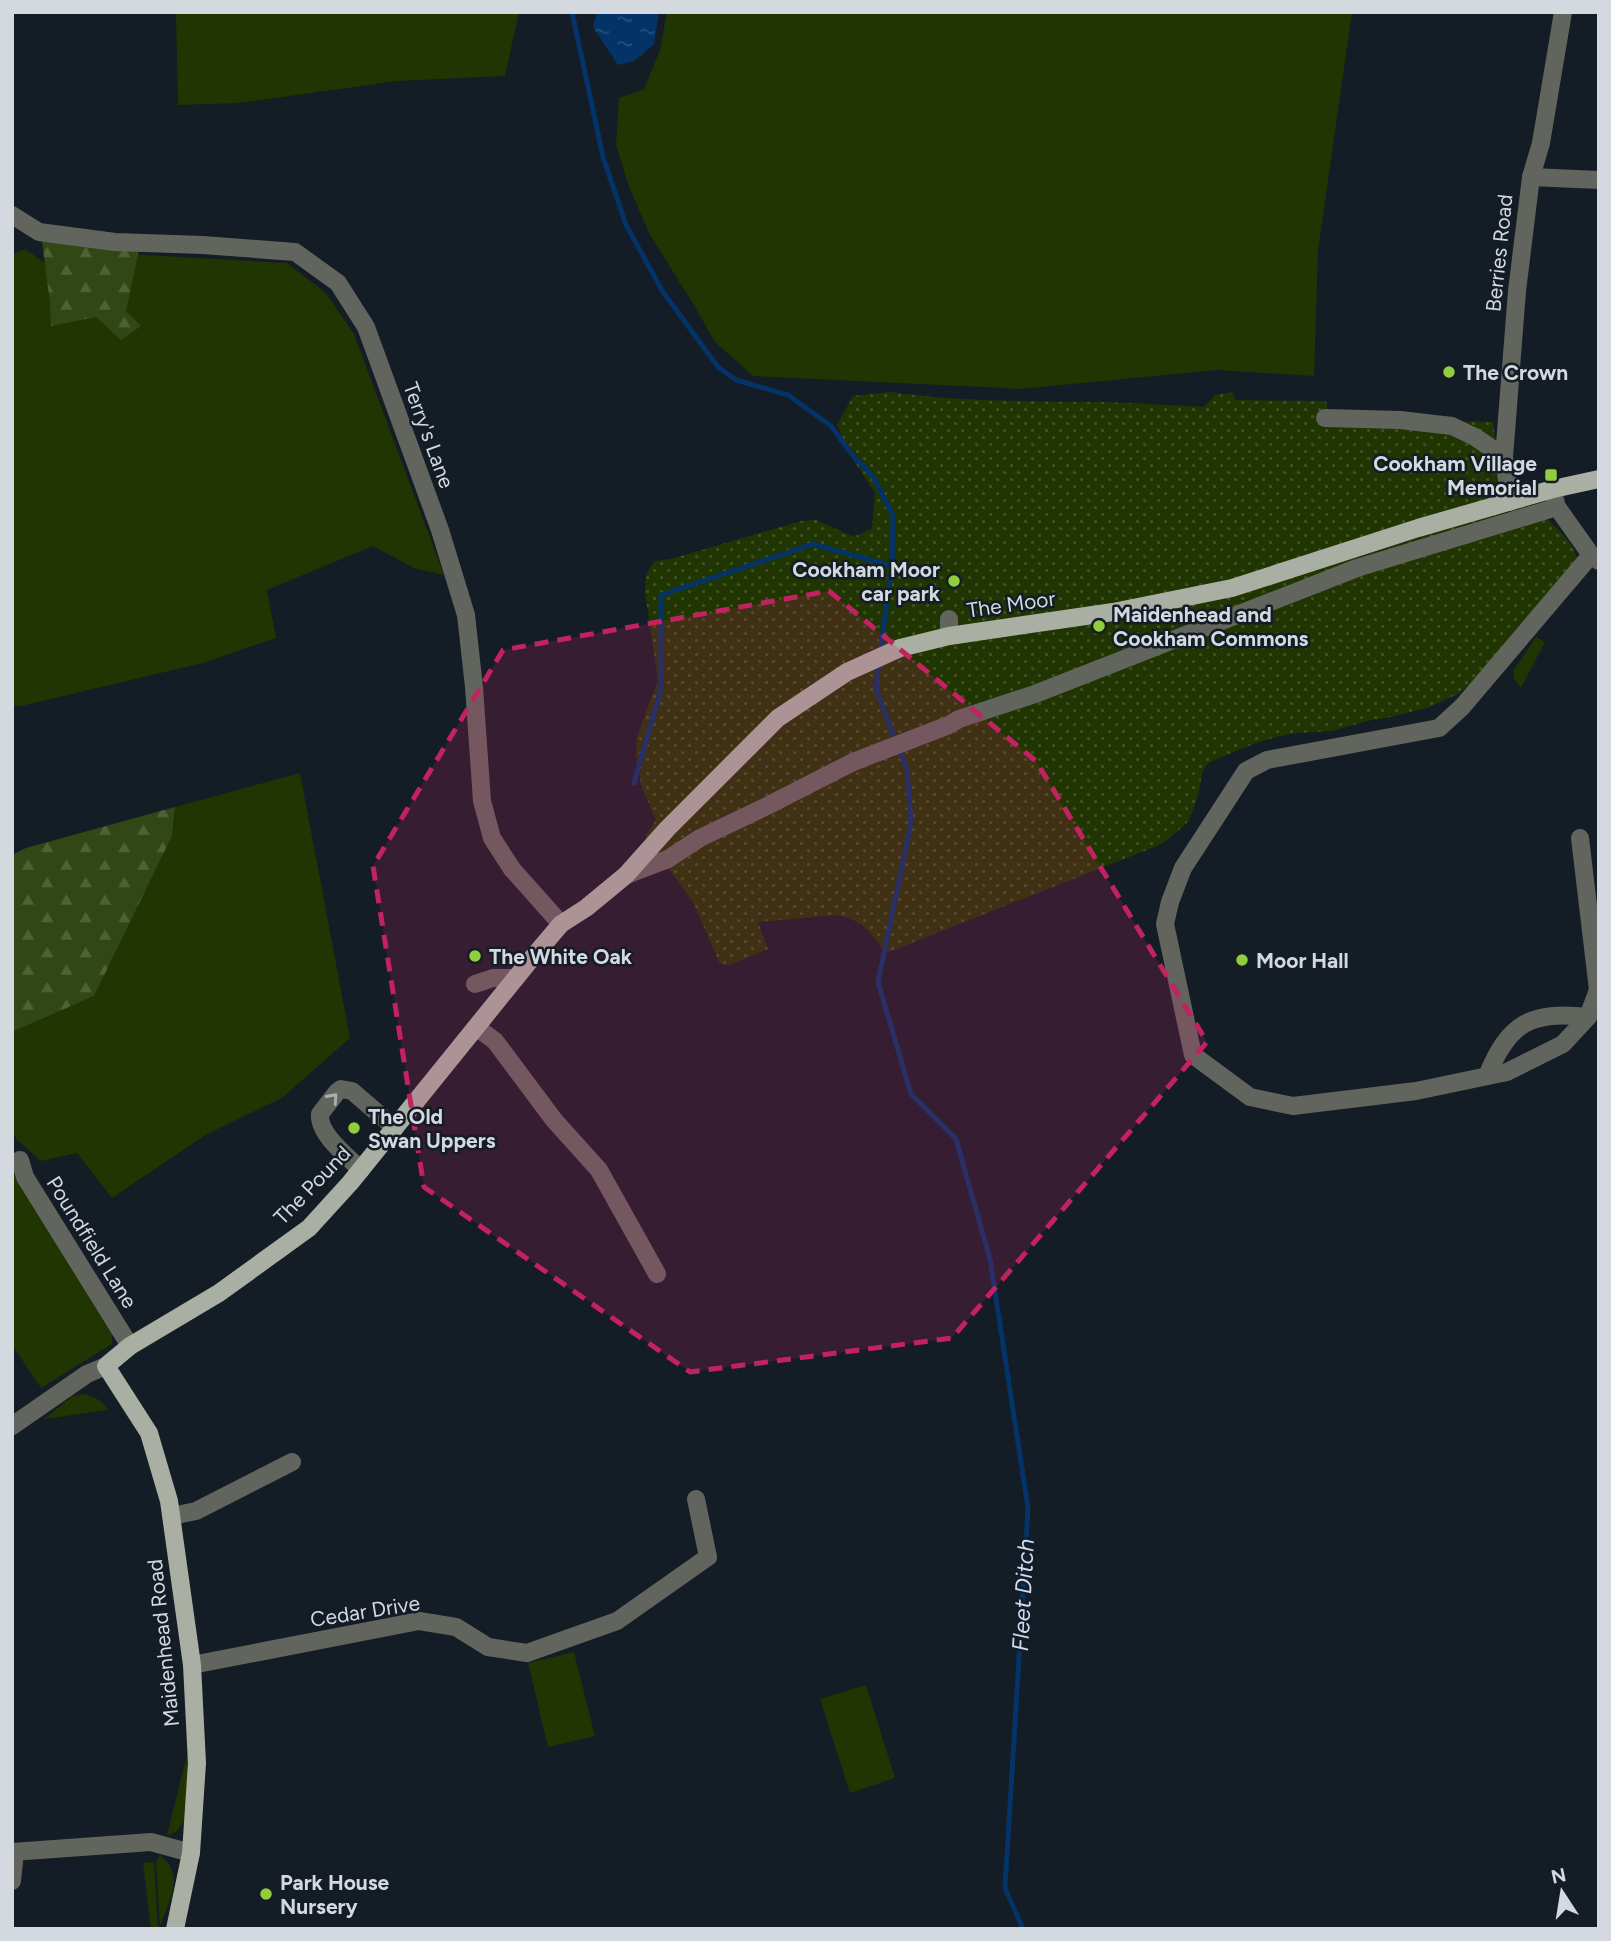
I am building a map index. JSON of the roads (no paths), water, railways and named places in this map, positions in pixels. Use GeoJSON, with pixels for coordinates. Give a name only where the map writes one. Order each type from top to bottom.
{"type":"FeatureCollection","features":[{"type":"Feature","properties":{"kind":"main road","name":"The Moor"},"geometry":{"type":"LineString","coordinates":[[561,924],[586,908],[626,875],[667,829],[778,718],[847,672],[900,648],[949,627],[1113,612],[1232,588],[1510,502],[1555,498],[1599,479]]}},
{"type":"Feature","properties":{"kind":"main road","name":"The Pound"},"geometry":{"type":"LineString","coordinates":[[106,1366],[130,1346],[219,1293],[309,1228],[361,1170],[561,924]]}},
{"type":"Feature","properties":{"kind":"main road","name":"Maidenhead Road"},"geometry":{"type":"LineString","coordinates":[[106,1366],[149,1433],[172,1516],[192,1665],[197,1763],[191,1853],[175,1929]]}},
{"type":"Feature","properties":{"kind":"street","name":"Berries Road"},"geometry":{"type":"LineString","coordinates":[[1510,502],[1504,457],[1517,291],[1531,177],[1541,143],[1563,12]]}},
{"type":"Feature","properties":{"kind":"street"},"geometry":{"type":"LineString","coordinates":[[1531,177],[1599,180]]}},
{"type":"Feature","properties":{"kind":"street","name":"Terry's Lane"},"geometry":{"type":"LineString","coordinates":[[13,216],[39,232],[102,240],[295,252],[338,282],[366,327],[440,530],[466,615],[482,801],[492,838],[512,869],[561,924]]}},
{"type":"Feature","properties":{"kind":"street"},"geometry":{"type":"LineString","coordinates":[[1325,418],[1400,420],[1452,426],[1475,437],[1504,457]]}},
{"type":"Feature","properties":{"kind":"street"},"geometry":{"type":"LineString","coordinates":[[626,875],[668,859],[700,838],[853,762],[1357,568],[1555,498],[1595,558],[1462,707],[1439,727],[1267,760],[1246,771],[1184,868],[1170,902],[1165,924],[1193,1055],[1250,1097],[1293,1106],[1416,1091],[1507,1072],[1563,1044],[1588,1017],[1598,990],[1580,838]]}},
{"type":"Feature","properties":{"kind":"street"},"geometry":{"type":"LineString","coordinates":[[475,984],[493,978],[516,978]]}},
{"type":"Feature","properties":{"kind":"street"},"geometry":{"type":"LineString","coordinates":[[1487,1076],[1492,1062],[1509,1036],[1532,1019],[1567,1015],[1588,1017]]}},
{"type":"Feature","properties":{"kind":"street"},"geometry":{"type":"LineString","coordinates":[[477,1027],[495,1041],[554,1120],[598,1170],[657,1274]]}},
{"type":"Feature","properties":{"kind":"street"},"geometry":{"type":"LineString","coordinates":[[361,1170],[337,1147],[321,1126],[320,1114],[337,1092],[341,1089],[352,1091],[395,1128]]}},
{"type":"Feature","properties":{"kind":"street","name":"Poundfield Lane"},"geometry":{"type":"LineString","coordinates":[[20,1160],[25,1177],[130,1346]]}},
{"type":"Feature","properties":{"kind":"street"},"geometry":{"type":"LineString","coordinates":[[12,1426],[87,1374],[106,1366]]}},
{"type":"Feature","properties":{"kind":"street"},"geometry":{"type":"LineString","coordinates":[[172,1516],[196,1511],[292,1462]]}},
{"type":"Feature","properties":{"kind":"street","name":"Cedar Drive"},"geometry":{"type":"LineString","coordinates":[[192,1665],[419,1621],[456,1627],[488,1647],[527,1653],[617,1622],[708,1557],[696,1499]]}},
{"type":"Feature","properties":{"kind":"street"},"geometry":{"type":"LineString","coordinates":[[12,1881],[13,1852],[151,1842],[191,1853]]}},
{"type":"Feature","properties":{"kind":"water"},"geometry":{"type":"Polygon","coordinates":[[[597,12],[659,12],[654,44],[634,61],[618,65],[593,27],[597,12]]]}},
{"type":"Feature","properties":{"kind":"waterway"},"geometry":{"type":"LineString","coordinates":[[572,12],[603,157],[626,225],[663,292],[718,367],[736,380],[788,395],[831,426],[874,478],[893,516],[892,566],[880,653]]}},
{"type":"Feature","properties":{"kind":"waterway"},"geometry":{"type":"LineString","coordinates":[[634,783],[661,689],[661,595],[813,544],[892,566]]}},
{"type":"Feature","properties":{"kind":"waterway","name":"Fleet Ditch"},"geometry":{"type":"LineString","coordinates":[[879,663],[876,689],[907,770],[911,823],[878,982],[911,1094],[956,1139],[990,1259],[1028,1508],[1005,1888],[1023,1929]]}},
{"type":"Feature","properties":{"kind":"place","name":"The Crown"},"geometry":{"type":"Point","coordinates":[1449,372]}},
{"type":"Feature","properties":{"kind":"place","name":"Cookham Village Memorial"},"geometry":{"type":"Point","coordinates":[1551,475]}},
{"type":"Feature","properties":{"kind":"place","name":"Cookham Moor car park"},"geometry":{"type":"Point","coordinates":[954,581]}},
{"type":"Feature","properties":{"kind":"place","name":"Maidenhead and Cookham Commons"},"geometry":{"type":"Point","coordinates":[1099,626]}},
{"type":"Feature","properties":{"kind":"place","name":"The White Oak"},"geometry":{"type":"Point","coordinates":[475,956]}},
{"type":"Feature","properties":{"kind":"place","name":"Moor Hall"},"geometry":{"type":"Point","coordinates":[1242,960]}},
{"type":"Feature","properties":{"kind":"place","name":"The Old Swan Uppers"},"geometry":{"type":"Point","coordinates":[354,1128]}},
{"type":"Feature","properties":{"kind":"place","name":"Park House Nursery"},"geometry":{"type":"Point","coordinates":[266,1894]}}]}
